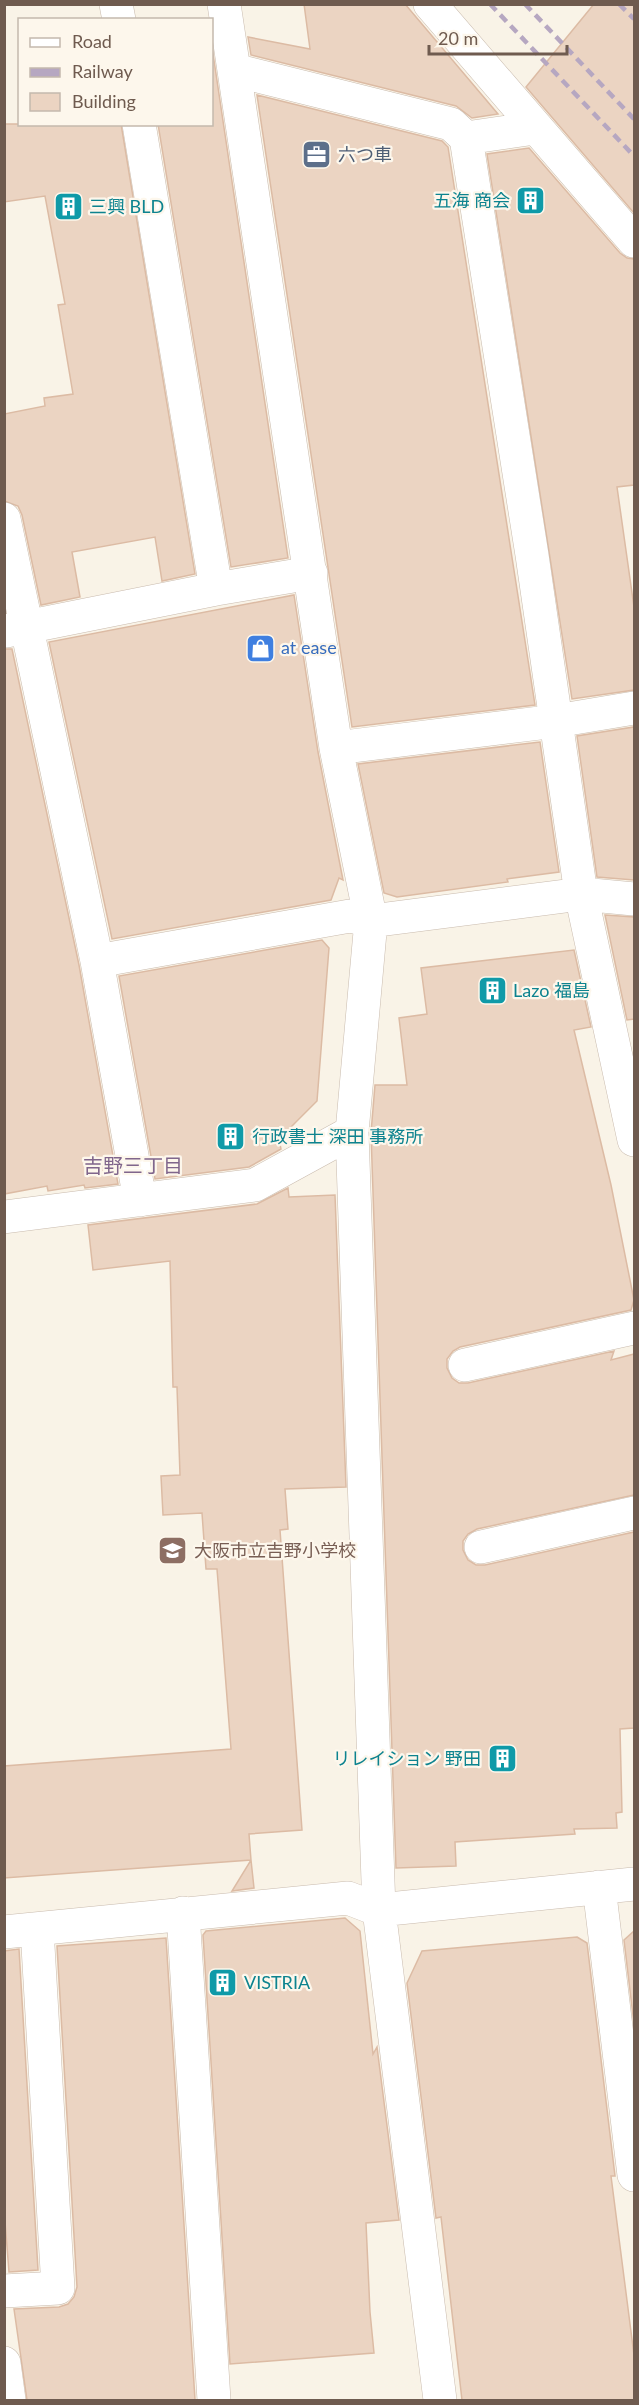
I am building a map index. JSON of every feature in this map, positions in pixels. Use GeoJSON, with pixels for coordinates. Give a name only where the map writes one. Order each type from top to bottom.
{"type":"FeatureCollection","features":[{"type":"Feature","properties":{"kind":"street"},"geometry":{"type":"LineString","coordinates":[[224,4],[336,748],[371,921],[352,1132],[379,1910],[440,2400]]}},
{"type":"Feature","properties":{"kind":"street"},"geometry":{"type":"LineString","coordinates":[[430,4],[634,241]]}},
{"type":"Feature","properties":{"kind":"street"},"geometry":{"type":"LineString","coordinates":[[234,70],[451,124],[466,138],[581,894],[634,1140]]}},
{"type":"Feature","properties":{"kind":"street"},"geometry":{"type":"LineString","coordinates":[[140,126],[216,589]]}},
{"type":"Feature","properties":{"kind":"street"},"geometry":{"type":"LineString","coordinates":[[466,138],[535,128]]}},
{"type":"Feature","properties":{"kind":"street"},"geometry":{"type":"LineString","coordinates":[[4,519],[16,630],[97,961],[140,1200]]}},
{"type":"Feature","properties":{"kind":"street"},"geometry":{"type":"LineString","coordinates":[[16,630],[216,589],[311,573]]}},
{"type":"Feature","properties":{"kind":"street"},"geometry":{"type":"LineString","coordinates":[[336,748],[634,708]]}},
{"type":"Feature","properties":{"kind":"street"},"geometry":{"type":"LineString","coordinates":[[97,961],[350,916],[371,921],[581,894],[634,898]]}},
{"type":"Feature","properties":{"kind":"street"},"geometry":{"type":"LineString","coordinates":[[4,1217],[255,1185],[352,1132]]}},
{"type":"Feature","properties":{"kind":"street"},"geometry":{"type":"LineString","coordinates":[[465,1365],[634,1328]]}},
{"type":"Feature","properties":{"kind":"street"},"geometry":{"type":"LineString","coordinates":[[481,1547],[634,1513]]}},
{"type":"Feature","properties":{"kind":"street"},"geometry":{"type":"LineString","coordinates":[[4,1932],[348,1898],[379,1910],[634,1884]]}},
{"type":"Feature","properties":{"kind":"street"},"geometry":{"type":"LineString","coordinates":[[599,1887],[634,2175]]}},
{"type":"Feature","properties":{"kind":"street"},"geometry":{"type":"LineString","coordinates":[[183,1913],[214,2400]]}},
{"type":"Feature","properties":{"kind":"street"},"geometry":{"type":"LineString","coordinates":[[4,2290],[58,2288],[37,1929]]}},
{"type":"Feature","properties":{"kind":"street"},"geometry":{"type":"LineString","coordinates":[[4,2363],[9,2400]]}},
{"type":"Feature","properties":{"kind":"building"},"geometry":{"type":"Polygon","coordinates":[[[304,4],[405,4],[498,114],[472,118],[456,106],[251,55],[248,37],[310,49],[304,4]]]}},
{"type":"Feature","properties":{"kind":"building"},"geometry":{"type":"Polygon","coordinates":[[[594,4],[634,4],[634,213],[526,87],[594,4]]]}},
{"type":"Feature","properties":{"kind":"building"},"geometry":{"type":"Polygon","coordinates":[[[213,54],[288,558],[231,567],[158,126],[213,126],[213,54]]]}},
{"type":"Feature","properties":{"kind":"building"},"geometry":{"type":"Polygon","coordinates":[[[257,95],[442,141],[448,147],[535,705],[352,727],[257,95]]]}},
{"type":"Feature","properties":{"kind":"building"},"geometry":{"type":"Polygon","coordinates":[[[4,124],[121,126],[195,574],[162,581],[155,537],[72,552],[80,597],[41,605],[22,515],[18,506],[4,501],[4,414],[45,406],[44,398],[73,394],[58,305],[65,304],[45,196],[4,202],[4,124]]]}},
{"type":"Feature","properties":{"kind":"building"},"geometry":{"type":"Polygon","coordinates":[[[529,148],[620,253],[627,258],[634,259],[634,485],[617,487],[634,607],[634,690],[572,699],[487,154],[529,148]]]}},
{"type":"Feature","properties":{"kind":"building"},"geometry":{"type":"Polygon","coordinates":[[[294,595],[318,752],[343,880],[339,878],[331,900],[112,939],[49,642],[294,595]]]}},
{"type":"Feature","properties":{"kind":"building"},"geometry":{"type":"Polygon","coordinates":[[[4,649],[12,649],[79,965],[118,1184],[85,1188],[84,1185],[48,1191],[47,1186],[4,1194],[4,649]]]}},
{"type":"Feature","properties":{"kind":"building"},"geometry":{"type":"Polygon","coordinates":[[[634,727],[634,880],[597,877],[577,736],[634,727]]]}},
{"type":"Feature","properties":{"kind":"building"},"geometry":{"type":"Polygon","coordinates":[[[540,742],[559,872],[507,879],[508,882],[397,897],[384,893],[358,764],[540,742]]]}},
{"type":"Feature","properties":{"kind":"building"},"geometry":{"type":"Polygon","coordinates":[[[605,915],[634,917],[634,1019],[627,1020],[605,915]]]}},
{"type":"Feature","properties":{"kind":"building"},"geometry":{"type":"Polygon","coordinates":[[[322,940],[329,948],[317,1101],[279,1139],[281,1149],[249,1167],[155,1179],[119,976],[322,940]]]}},
{"type":"Feature","properties":{"kind":"building"},"geometry":{"type":"Polygon","coordinates":[[[574,950],[591,1027],[574,1030],[611,1185],[634,1300],[631,1310],[460,1347],[453,1351],[447,1359],[447,1368],[452,1378],[459,1383],[468,1383],[614,1351],[611,1360],[634,1354],[634,1495],[477,1529],[468,1534],[463,1541],[463,1550],[468,1560],[476,1565],[485,1565],[634,1532],[634,1728],[620,1729],[622,1812],[616,1813],[617,1828],[574,1829],[575,1834],[455,1842],[456,1866],[396,1868],[371,1133],[375,1085],[407,1085],[399,1018],[427,1014],[421,968],[574,950]]]}},
{"type":"Feature","properties":{"kind":"building"},"geometry":{"type":"Polygon","coordinates":[[[288,1188],[289,1197],[335,1195],[346,1487],[285,1489],[288,1529],[280,1530],[302,1830],[249,1834],[251,1860],[4,1878],[4,1766],[231,1749],[217,1569],[206,1569],[202,1513],[163,1515],[161,1476],[180,1475],[177,1387],[173,1387],[170,1261],[93,1270],[88,1225],[257,1204],[288,1188]]]}},
{"type":"Feature","properties":{"kind":"building"},"geometry":{"type":"Polygon","coordinates":[[[251,1860],[254,1888],[232,1891],[251,1860]]]}},
{"type":"Feature","properties":{"kind":"building"},"geometry":{"type":"Polygon","coordinates":[[[345,1918],[360,1931],[373,2054],[377,2047],[399,2220],[366,2223],[374,2353],[230,2364],[203,1935],[206,1931],[345,1918]]]}},
{"type":"Feature","properties":{"kind":"building"},"geometry":{"type":"Polygon","coordinates":[[[634,1931],[634,2024],[624,1940],[634,1931]]]}},
{"type":"Feature","properties":{"kind":"building"},"geometry":{"type":"Polygon","coordinates":[[[577,1937],[587,1943],[615,2176],[611,2176],[634,2355],[634,2400],[462,2400],[441,2217],[436,2218],[407,1983],[422,1951],[577,1937]]]}},
{"type":"Feature","properties":{"kind":"building"},"geometry":{"type":"Polygon","coordinates":[[[166,1938],[195,2400],[27,2400],[14,2309],[59,2307],[68,2304],[74,2297],[77,2287],[57,1946],[166,1938]]]}},
{"type":"Feature","properties":{"kind":"building"},"geometry":{"type":"Polygon","coordinates":[[[19,1949],[38,2270],[9,2272],[4,2209],[4,1951],[19,1949]]]}},
{"type":"Feature","properties":{"kind":"railway"},"geometry":{"type":"LineString","coordinates":[[490,4],[634,156]]}},
{"type":"Feature","properties":{"kind":"railway"},"geometry":{"type":"LineString","coordinates":[[525,4],[634,119]]}},
{"type":"Feature","properties":{"kind":"railway"},"geometry":{"type":"LineString","coordinates":[[619,4],[634,19]]}},
{"type":"Feature","properties":{"kind":"place","name":"六つ車"},"geometry":{"type":"Point","coordinates":[317,155]}},
{"type":"Feature","properties":{"kind":"place","name":"五海 商会"},"geometry":{"type":"Point","coordinates":[531,201]}},
{"type":"Feature","properties":{"kind":"place","name":"三興 BLD"},"geometry":{"type":"Point","coordinates":[68,207]}},
{"type":"Feature","properties":{"kind":"place","name":"at ease"},"geometry":{"type":"Point","coordinates":[260,648]}},
{"type":"Feature","properties":{"kind":"place","name":"Lazo 福島"},"geometry":{"type":"Point","coordinates":[492,991]}},
{"type":"Feature","properties":{"kind":"place","name":"行政書士 深田 事務所"},"geometry":{"type":"Point","coordinates":[231,1137]}},
{"type":"Feature","properties":{"kind":"place","name":"大阪市立吉野小学校"},"geometry":{"type":"Point","coordinates":[173,1551]}},
{"type":"Feature","properties":{"kind":"place","name":"リレイション 野田"},"geometry":{"type":"Point","coordinates":[502,1759]}},
{"type":"Feature","properties":{"kind":"place","name":"VISTRIA"},"geometry":{"type":"Point","coordinates":[223,1983]}},
{"type":"Feature","properties":{"kind":"district","name":"吉野三丁目"},"geometry":{"type":"Point","coordinates":[133,1166]}}]}
